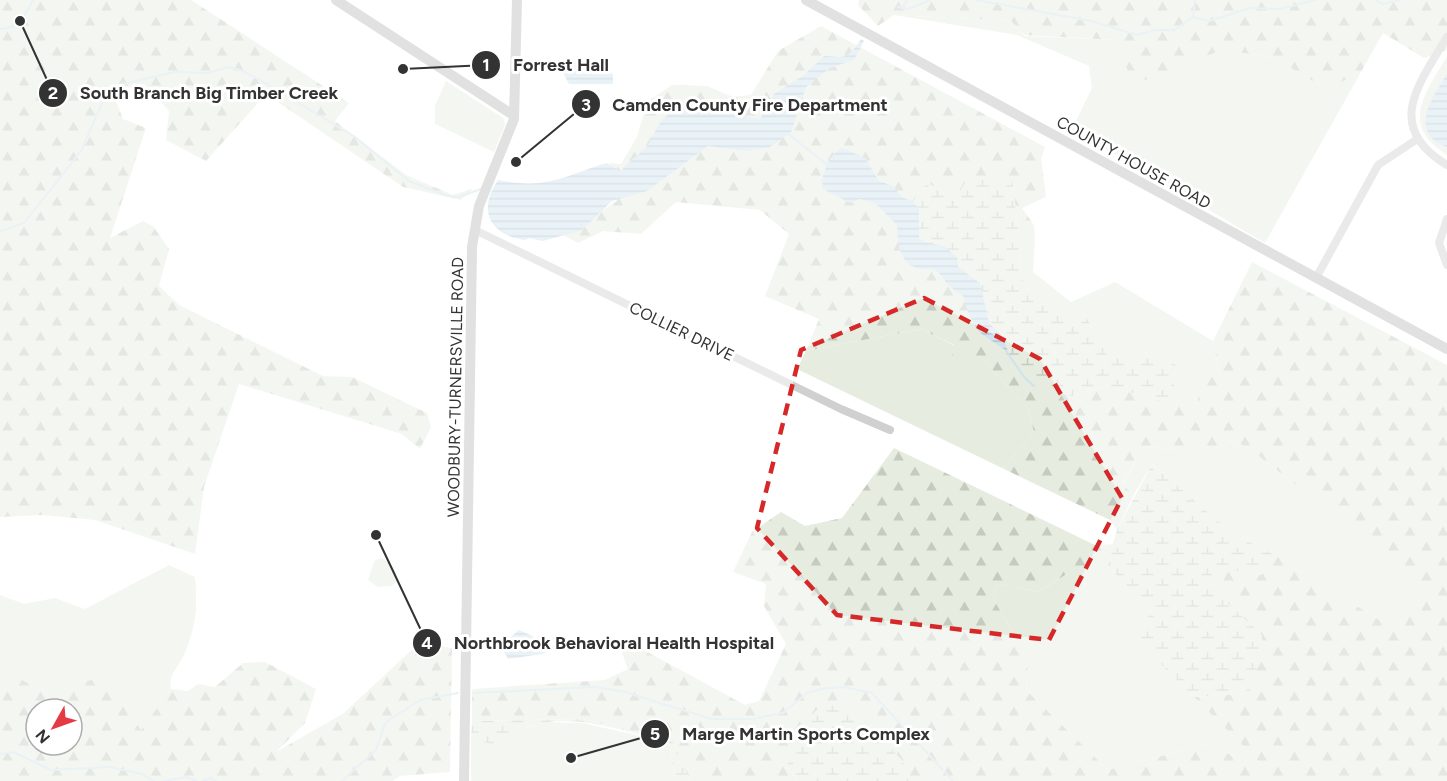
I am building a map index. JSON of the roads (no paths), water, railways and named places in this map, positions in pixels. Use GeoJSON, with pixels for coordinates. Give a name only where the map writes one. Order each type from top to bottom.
{"type":"FeatureCollection","features":[{"type":"Feature","properties":{"kind":"street"},"geometry":{"type":"LineString","coordinates":[[336,0],[513,115]]}},
{"type":"Feature","properties":{"kind":"street","name":"WOODBURY-TURNERSVILLE ROAD"},"geometry":{"type":"LineString","coordinates":[[464,781],[471,278],[477,216],[511,128],[516,96],[517,0]]}},
{"type":"Feature","properties":{"kind":"street","name":"COUNTY HOUSE ROAD"},"geometry":{"type":"LineString","coordinates":[[806,0],[1447,349]]}},
{"type":"Feature","properties":{"kind":"street"},"geometry":{"type":"LineString","coordinates":[[1447,37],[1412,99],[1412,127],[1416,140],[1426,151],[1447,165]]}},
{"type":"Feature","properties":{"kind":"street"},"geometry":{"type":"LineString","coordinates":[[1316,278],[1378,165],[1416,140]]}},
{"type":"Feature","properties":{"kind":"street"},"geometry":{"type":"LineString","coordinates":[[1447,219],[1439,243],[1442,258],[1447,265]]}},
{"type":"Feature","properties":{"kind":"street","name":"COLLIER DRIVE"},"geometry":{"type":"LineString","coordinates":[[475,230],[841,409],[890,430]]}},
{"type":"Feature","properties":{"kind":"water"},"geometry":{"type":"Polygon","coordinates":[[[861,39],[864,41],[854,60],[830,68],[806,87],[791,132],[770,147],[746,151],[708,146],[647,191],[612,201],[582,230],[543,241],[513,237],[503,233],[490,220],[488,202],[498,180],[515,183],[543,182],[607,163],[621,172],[647,146],[664,118],[686,106],[710,107],[760,119],[774,94],[804,75],[824,56],[845,56],[861,39]]]}},
{"type":"Feature","properties":{"kind":"water"},"geometry":{"type":"Polygon","coordinates":[[[563,58],[613,74],[613,84],[569,84],[562,71],[563,58]]]}},
{"type":"Feature","properties":{"kind":"water"},"geometry":{"type":"Polygon","coordinates":[[[1447,74],[1447,147],[1435,141],[1428,133],[1426,124],[1430,103],[1447,74]]]}},
{"type":"Feature","properties":{"kind":"water"},"geometry":{"type":"Polygon","coordinates":[[[843,148],[865,158],[879,181],[893,186],[902,197],[914,202],[919,210],[919,238],[924,242],[944,246],[957,257],[958,267],[980,283],[989,323],[1003,337],[1008,352],[979,332],[969,315],[963,296],[949,286],[938,272],[920,269],[907,262],[901,252],[897,225],[876,204],[860,199],[850,203],[823,189],[823,178],[827,165],[834,154],[843,148]]]}},
{"type":"Feature","properties":{"kind":"water"},"geometry":{"type":"Polygon","coordinates":[[[519,630],[548,643],[551,646],[549,651],[508,659],[504,652],[507,640],[519,630]]]}},
{"type":"Feature","properties":{"kind":"waterway"},"geometry":{"type":"LineString","coordinates":[[0,29],[17,24],[33,0]]}},
{"type":"Feature","properties":{"kind":"waterway"},"geometry":{"type":"LineString","coordinates":[[902,8],[907,0]]}},
{"type":"Feature","properties":{"kind":"waterway"},"geometry":{"type":"LineString","coordinates":[[898,7],[908,9],[930,0]]}},
{"type":"Feature","properties":{"kind":"waterway"},"geometry":{"type":"LineString","coordinates":[[976,0],[1091,21],[1137,35],[1155,30],[1174,30],[1193,17],[1209,21],[1250,8],[1280,9],[1315,0]]}},
{"type":"Feature","properties":{"kind":"waterway"},"geometry":{"type":"LineString","coordinates":[[1193,17],[1195,0]]}},
{"type":"Feature","properties":{"kind":"waterway"},"geometry":{"type":"LineString","coordinates":[[1376,0],[1382,4],[1400,0]]}},
{"type":"Feature","properties":{"kind":"waterway"},"geometry":{"type":"LineString","coordinates":[[0,231],[24,223],[81,151],[103,101],[115,86],[174,72],[208,73],[229,67],[243,71],[274,88],[355,137],[409,181],[448,196],[459,197],[481,189]]}},
{"type":"Feature","properties":{"kind":"waterway"},"geometry":{"type":"LineString","coordinates":[[787,133],[830,167]]}},
{"type":"Feature","properties":{"kind":"waterway"},"geometry":{"type":"LineString","coordinates":[[1006,351],[1025,378],[1034,386]]}},
{"type":"Feature","properties":{"kind":"waterway"},"geometry":{"type":"LineString","coordinates":[[473,693],[596,687],[625,692],[711,719],[752,719],[783,713],[807,693],[843,687],[872,693],[953,781]]}},
{"type":"Feature","properties":{"kind":"waterway"},"geometry":{"type":"LineString","coordinates":[[342,781],[376,750],[385,724],[389,720],[420,700],[458,693]]}},
{"type":"Feature","properties":{"kind":"waterway"},"geometry":{"type":"LineString","coordinates":[[0,754],[13,752],[51,770],[110,767],[142,774],[154,781]]}},
{"type":"Feature","properties":{"kind":"waterway"},"geometry":{"type":"LineString","coordinates":[[165,781],[186,777],[196,781]]}},
{"type":"Feature","properties":{"kind":"waterway"},"geometry":{"type":"LineString","coordinates":[[203,781],[211,778],[216,781]]}},
{"type":"Feature","properties":{"kind":"place","name":"South Branch Big Timber Creek"},"geometry":{"type":"Point","coordinates":[20,21]}},
{"type":"Feature","properties":{"kind":"place","name":"Forrest Hall"},"geometry":{"type":"Point","coordinates":[403,69]}},
{"type":"Feature","properties":{"kind":"place","name":"Camden County Fire Department"},"geometry":{"type":"Point","coordinates":[516,162]}},
{"type":"Feature","properties":{"kind":"place","name":"Northbrook Behavioral Health Hospital"},"geometry":{"type":"Point","coordinates":[376,535]}},
{"type":"Feature","properties":{"kind":"place","name":"Marge Martin Sports Complex"},"geometry":{"type":"Point","coordinates":[571,758]}}]}
